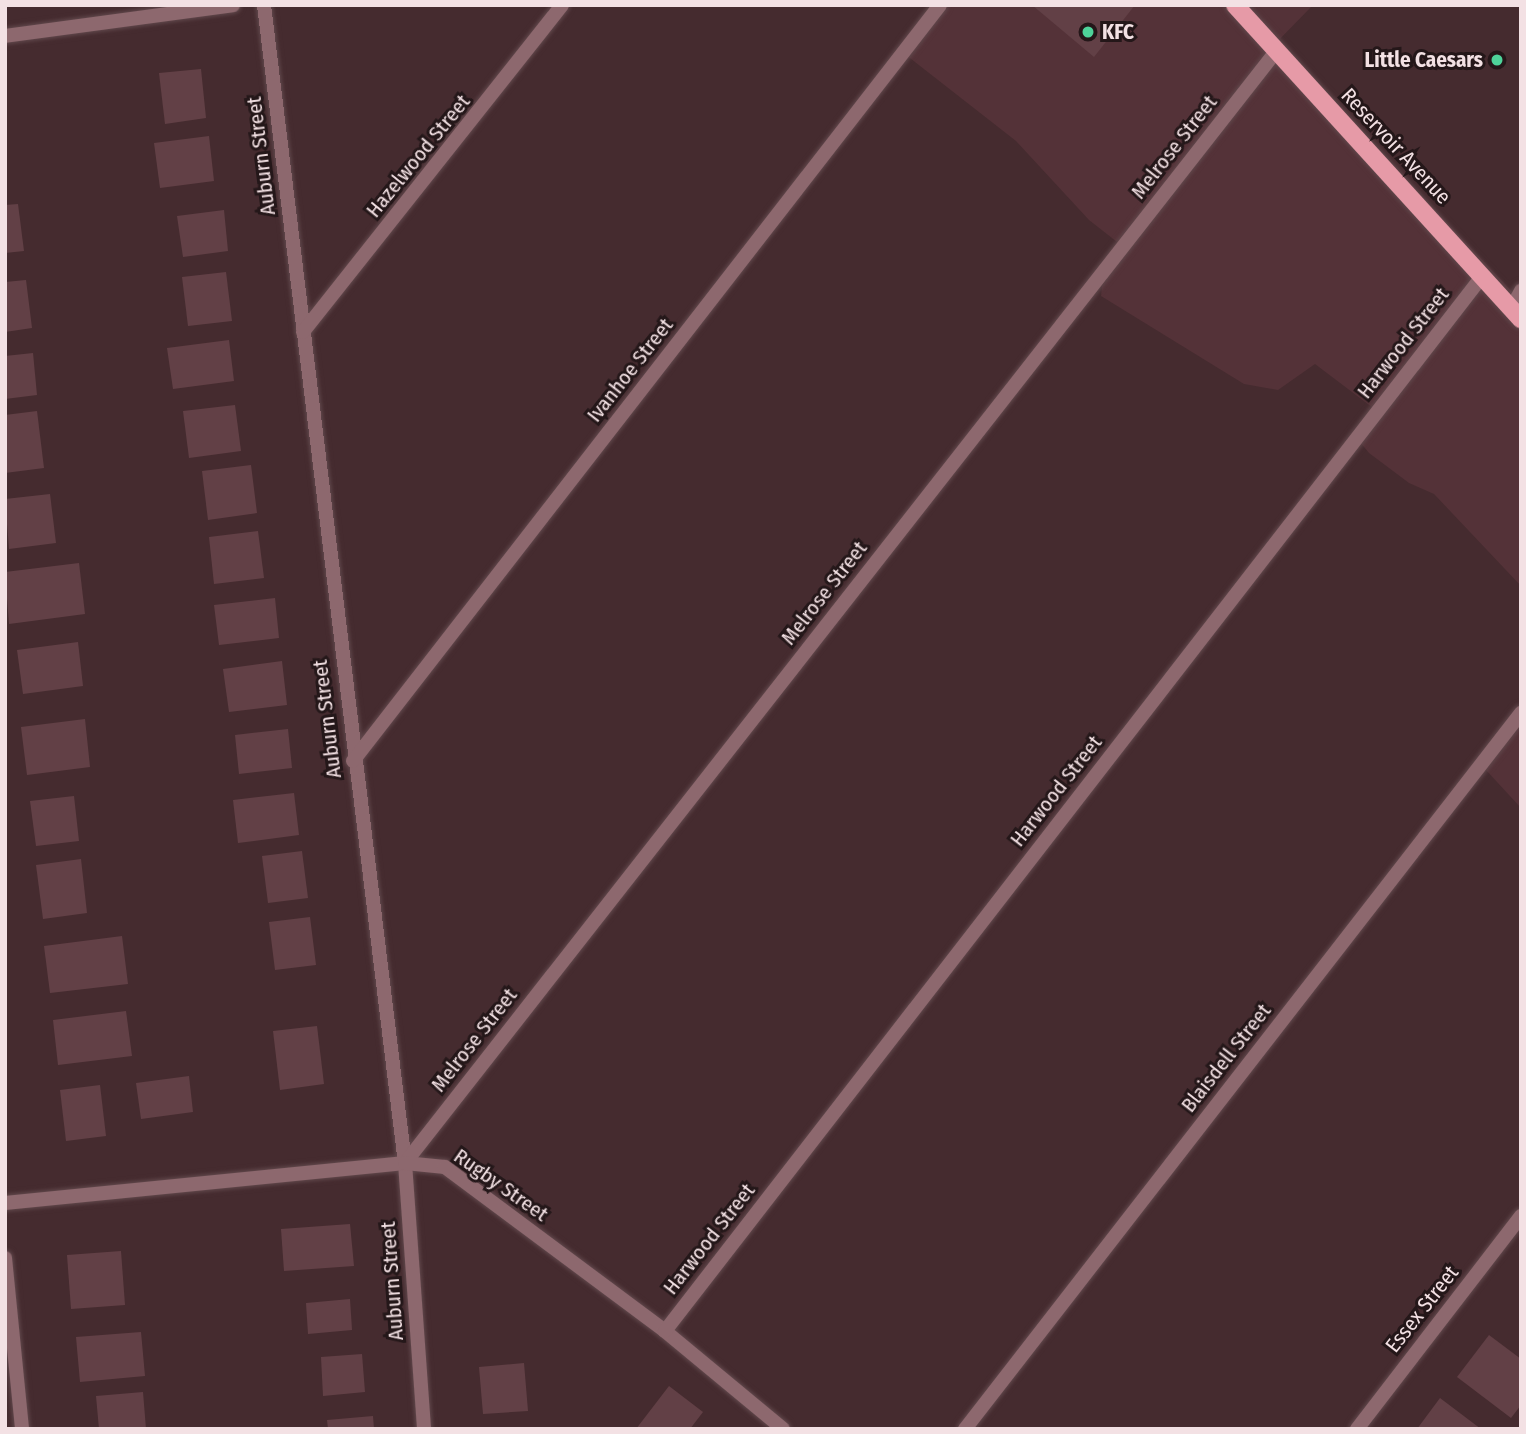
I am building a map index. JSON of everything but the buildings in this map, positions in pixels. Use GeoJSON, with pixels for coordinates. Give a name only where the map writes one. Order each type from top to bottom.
{"type":"FeatureCollection","features":[{"type":"Feature","properties":{"kind":"main road","name":"Reservoir Avenue"},"geometry":{"type":"LineString","coordinates":[[1235,5],[1516,314]]}},
{"type":"Feature","properties":{"kind":"street"},"geometry":{"type":"LineString","coordinates":[[5,36],[233,5]]}},
{"type":"Feature","properties":{"kind":"street","name":"Auburn Street"},"geometry":{"type":"LineString","coordinates":[[264,5],[353,761],[405,1163],[424,1429]]}},
{"type":"Feature","properties":{"kind":"street","name":"Hazelwood Street"},"geometry":{"type":"LineString","coordinates":[[303,332],[562,5]]}},
{"type":"Feature","properties":{"kind":"street","name":"Ivanhoe Street"},"geometry":{"type":"LineString","coordinates":[[353,761],[940,5]]}},
{"type":"Feature","properties":{"kind":"street","name":"Melrose Street"},"geometry":{"type":"LineString","coordinates":[[405,1163],[1277,50]]}},
{"type":"Feature","properties":{"kind":"street","name":"Harwood Street"},"geometry":{"type":"LineString","coordinates":[[665,1331],[1481,278]]}},
{"type":"Feature","properties":{"kind":"street"},"geometry":{"type":"LineString","coordinates":[[1516,314],[1521,290]]}},
{"type":"Feature","properties":{"kind":"street","name":"Blaisdell Street"},"geometry":{"type":"LineString","coordinates":[[965,1429],[1521,713]]}},
{"type":"Feature","properties":{"kind":"street","name":"Rugby Street"},"geometry":{"type":"LineString","coordinates":[[5,1203],[405,1163],[445,1167],[665,1331],[783,1429]]}},
{"type":"Feature","properties":{"kind":"street","name":"Essex Street"},"geometry":{"type":"LineString","coordinates":[[1357,1429],[1521,1216]]}},
{"type":"Feature","properties":{"kind":"street"},"geometry":{"type":"LineString","coordinates":[[5,1258],[22,1429]]}},
{"type":"Feature","properties":{"kind":"shaded area"},"geometry":{"type":"Polygon","coordinates":[[[942,5],[1313,5],[1277,42],[1521,301],[1521,586],[1434,494],[1409,483],[1369,453],[1359,441],[1377,411],[1315,364],[1278,390],[1244,384],[1101,296],[1102,286],[1126,249],[1089,220],[1016,141],[906,55],[942,5]]]}},
{"type":"Feature","properties":{"kind":"shaded area"},"geometry":{"type":"Polygon","coordinates":[[[1521,719],[1521,808],[1485,769],[1521,719]]]}},
{"type":"Feature","properties":{"kind":"place","name":"KFC"},"geometry":{"type":"Point","coordinates":[1088,32]}},
{"type":"Feature","properties":{"kind":"place","name":"Little Caesars"},"geometry":{"type":"Point","coordinates":[1497,60]}}]}
